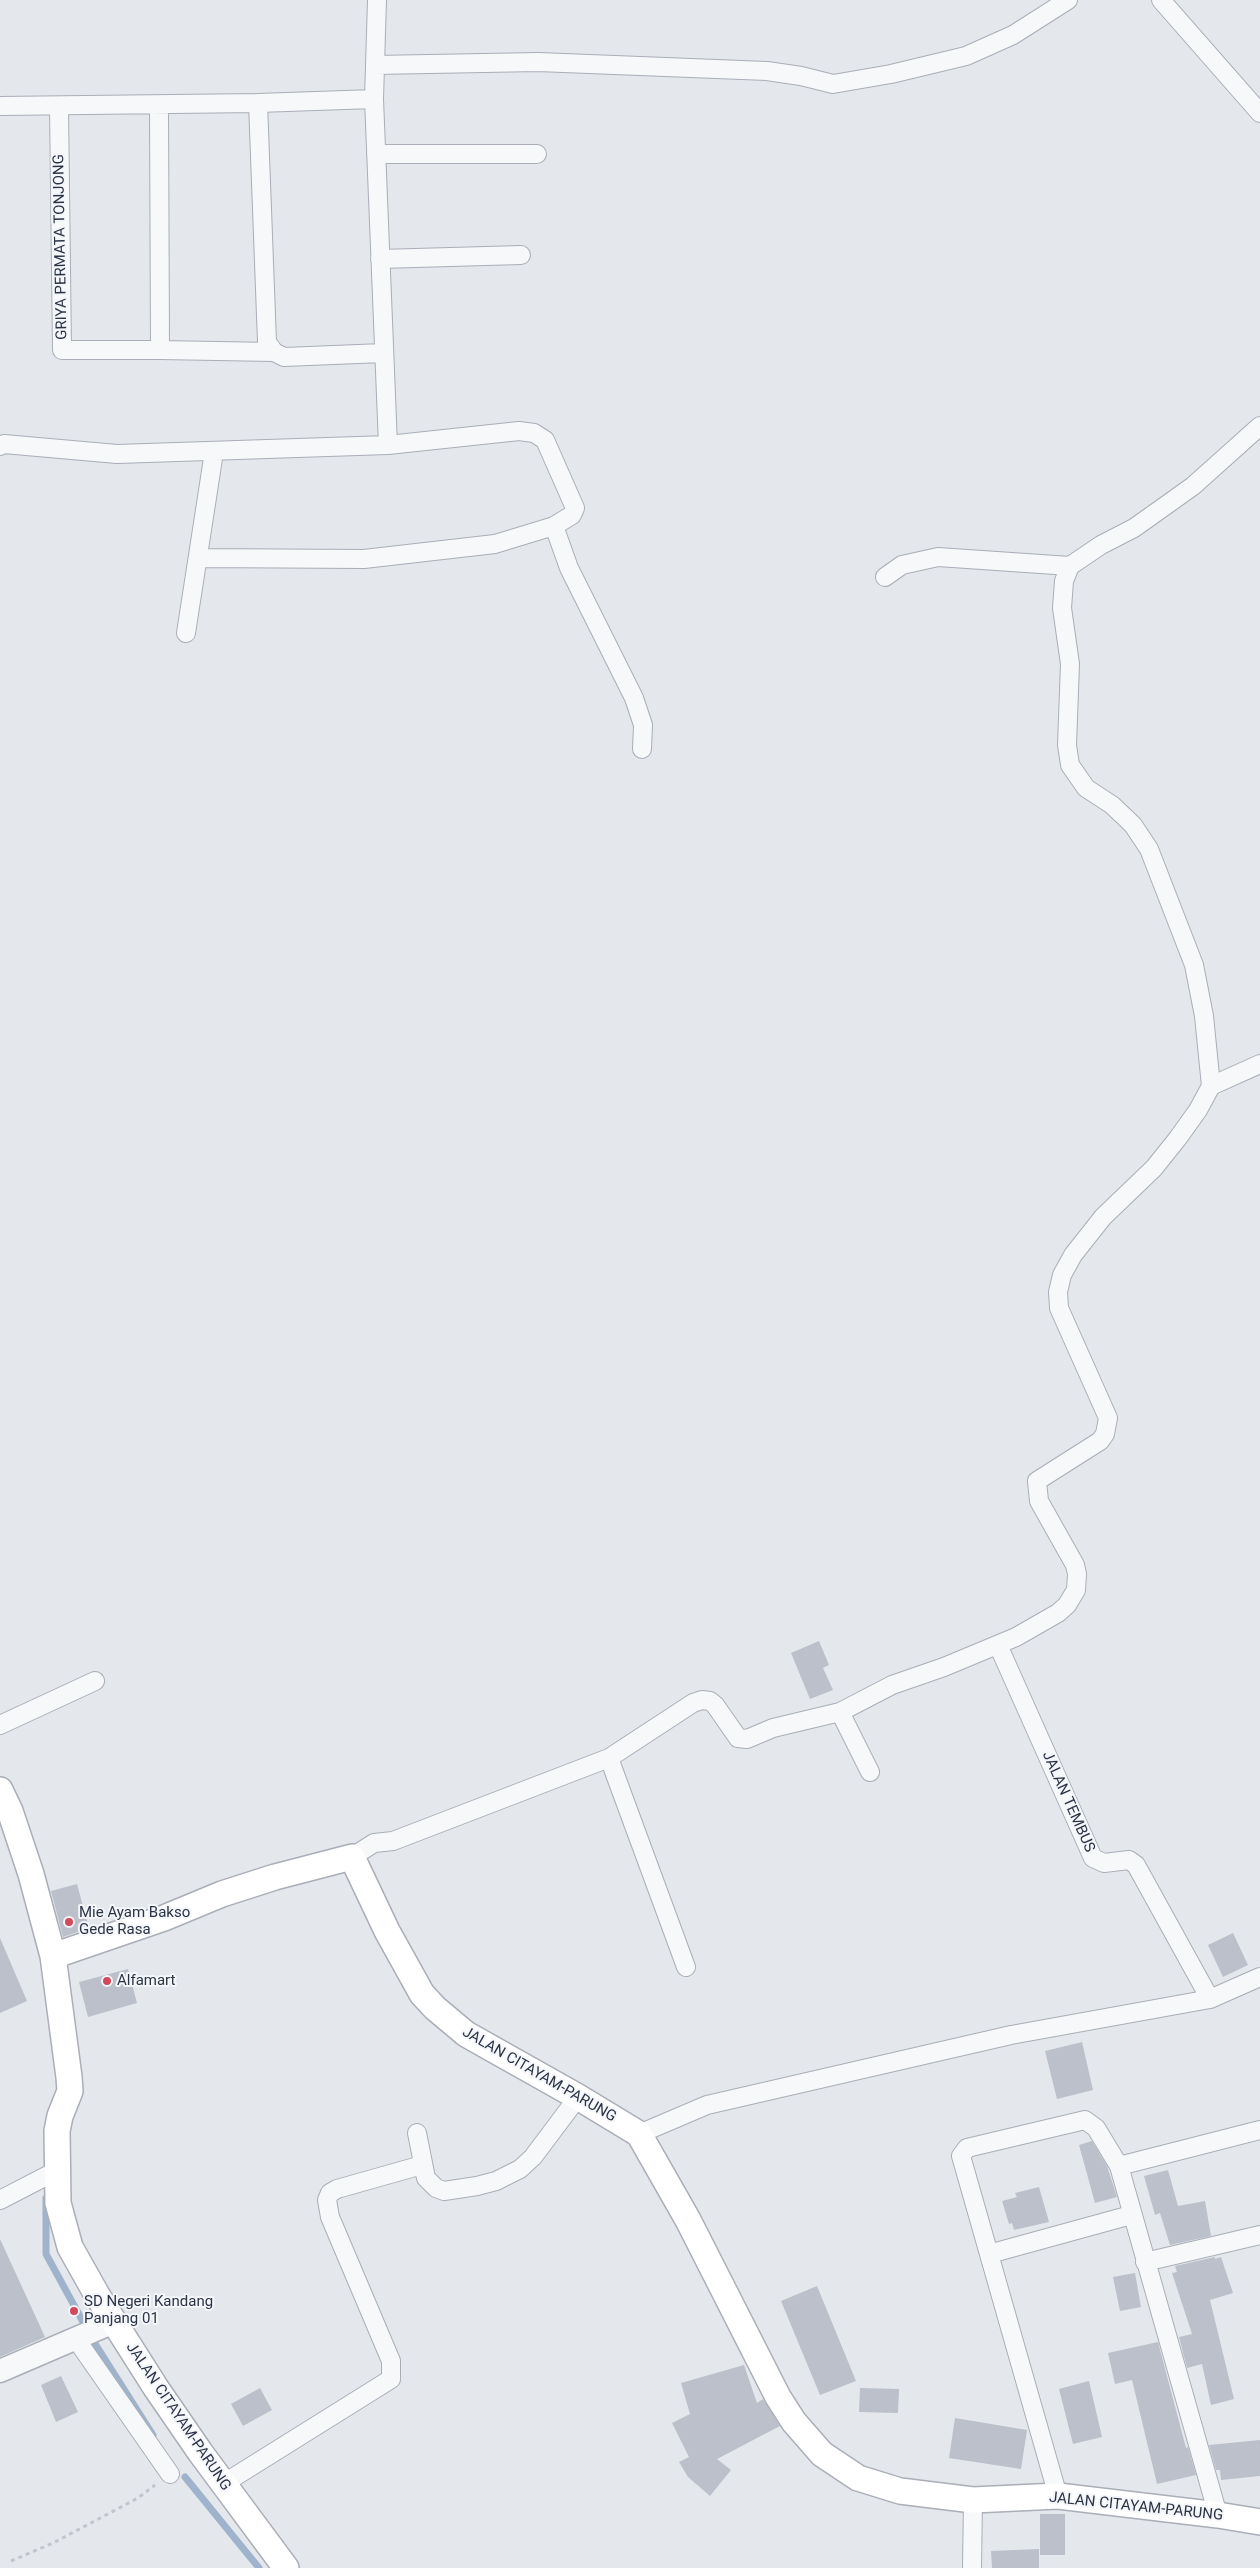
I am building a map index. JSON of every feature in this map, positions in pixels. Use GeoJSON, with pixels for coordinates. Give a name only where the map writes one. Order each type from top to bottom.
{"type":"FeatureCollection","features":[{"type":"Feature","properties":{"kind":"main road","name":"JALAN CITAYAM-PARUNG"},"geometry":{"type":"LineString","coordinates":[[0,1790],[10,1811],[31,1874],[53,1956],[70,2091],[60,2116],[57,2131],[58,2203],[92,2332],[223,2484],[286,2568]]}},
{"type":"Feature","properties":{"kind":"main road"},"geometry":{"type":"LineString","coordinates":[[53,1956],[164,1918],[222,1894],[275,1877],[352,1857]]}},
{"type":"Feature","properties":{"kind":"main road","name":"JALAN CITAYAM-PARUNG"},"geometry":{"type":"LineString","coordinates":[[352,1857],[387,1931],[422,1994],[428,2001],[466,2034],[578,2097],[639,2134],[688,2220],[778,2397],[808,2439],[822,2454],[858,2478],[900,2491],[973,2500],[1058,2496],[1218,2515],[1260,2522]]}},
{"type":"Feature","properties":{"kind":"street"},"geometry":{"type":"LineString","coordinates":[[376,0],[374,99],[388,445]]}},
{"type":"Feature","properties":{"kind":"street"},"geometry":{"type":"LineString","coordinates":[[375,65],[538,62],[767,71],[833,84],[891,74],[966,56],[1013,35],[1068,0]]}},
{"type":"Feature","properties":{"kind":"street"},"geometry":{"type":"LineString","coordinates":[[1161,0],[1260,113]]}},
{"type":"Feature","properties":{"kind":"street"},"geometry":{"type":"LineString","coordinates":[[0,106],[159,105],[374,99]]}},
{"type":"Feature","properties":{"kind":"street"},"geometry":{"type":"LineString","coordinates":[[258,103],[267,342],[274,352]]}},
{"type":"Feature","properties":{"kind":"street"},"geometry":{"type":"LineString","coordinates":[[159,105],[160,350]]}},
{"type":"Feature","properties":{"kind":"street","name":"GRIYA PERMATA TONJONG"},"geometry":{"type":"LineString","coordinates":[[59,106],[62,350],[274,352],[284,357],[383,353]]}},
{"type":"Feature","properties":{"kind":"street"},"geometry":{"type":"LineString","coordinates":[[376,154],[537,154]]}},
{"type":"Feature","properties":{"kind":"street"},"geometry":{"type":"LineString","coordinates":[[380,259],[521,255]]}},
{"type":"Feature","properties":{"kind":"street"},"geometry":{"type":"LineString","coordinates":[[885,577],[902,566],[938,557],[1070,566],[1101,545],[1134,528],[1172,501],[1260,426]]}},
{"type":"Feature","properties":{"kind":"street"},"geometry":{"type":"LineString","coordinates":[[1,443],[117,454],[214,452],[388,445],[519,431],[534,433],[545,440],[575,508],[572,515],[554,526],[495,544],[364,559],[198,558]]}},
{"type":"Feature","properties":{"kind":"street"},"geometry":{"type":"LineString","coordinates":[[186,633],[214,452]]}},
{"type":"Feature","properties":{"kind":"street"},"geometry":{"type":"LineString","coordinates":[[554,526],[569,568],[634,698],[643,725],[642,749]]}},
{"type":"Feature","properties":{"kind":"street"},"geometry":{"type":"LineString","coordinates":[[352,1857],[374,1844],[393,1841],[609,1758],[702,1700],[710,1700],[735,1735],[742,1739],[773,1728],[840,1712],[892,1685],[998,1645],[1058,1613],[1072,1598],[1078,1582],[1075,1565],[1039,1501],[1037,1481],[1100,1441],[1108,1425],[1105,1408],[1076,1350],[1059,1308],[1058,1292],[1062,1276],[1073,1255],[1103,1217],[1154,1168],[1178,1138],[1198,1110],[1211,1086],[1204,1016],[1194,965],[1149,849],[1133,825],[1121,813],[1081,783],[1070,765],[1067,746],[1070,664],[1062,608],[1063,588],[1070,566]]}},
{"type":"Feature","properties":{"kind":"street"},"geometry":{"type":"LineString","coordinates":[[1211,1086],[1260,1064]]}},
{"type":"Feature","properties":{"kind":"street","name":"JALAN TEMBUS"},"geometry":{"type":"LineString","coordinates":[[998,1645],[1093,1858],[1104,1864],[1129,1860],[1136,1865],[1210,2000]]}},
{"type":"Feature","properties":{"kind":"street"},"geometry":{"type":"LineString","coordinates":[[0,1725],[95,1681]]}},
{"type":"Feature","properties":{"kind":"street"},"geometry":{"type":"LineString","coordinates":[[840,1712],[870,1772]]}},
{"type":"Feature","properties":{"kind":"street"},"geometry":{"type":"LineString","coordinates":[[609,1758],[686,1967]]}},
{"type":"Feature","properties":{"kind":"street"},"geometry":{"type":"LineString","coordinates":[[639,2134],[707,2105],[1011,2035],[1210,2000],[1260,1977]]}},
{"type":"Feature","properties":{"kind":"street"},"geometry":{"type":"LineString","coordinates":[[417,2133],[426,2178],[436,2188],[444,2191],[478,2186],[508,2176],[534,2157],[578,2097]]}},
{"type":"Feature","properties":{"kind":"street"},"geometry":{"type":"LineString","coordinates":[[1058,2496],[961,2156],[967,2148],[1085,2120],[1096,2128],[1118,2166],[1218,2515]]}},
{"type":"Feature","properties":{"kind":"street"},"geometry":{"type":"LineString","coordinates":[[1118,2166],[1260,2130]]}},
{"type":"Feature","properties":{"kind":"street"},"geometry":{"type":"LineString","coordinates":[[223,2484],[391,2379],[390,2361],[330,2217],[327,2200],[330,2193],[337,2189],[422,2165]]}},
{"type":"Feature","properties":{"kind":"street"},"geometry":{"type":"LineString","coordinates":[[0,2200],[58,2170]]}},
{"type":"Feature","properties":{"kind":"street"},"geometry":{"type":"LineString","coordinates":[[989,2254],[1131,2215]]}},
{"type":"Feature","properties":{"kind":"street"},"geometry":{"type":"LineString","coordinates":[[1145,2262],[1260,2235]]}},
{"type":"Feature","properties":{"kind":"street"},"geometry":{"type":"LineString","coordinates":[[0,2371],[92,2332],[170,2474]]}},
{"type":"Feature","properties":{"kind":"street"},"geometry":{"type":"LineString","coordinates":[[972,2568],[973,2500]]}},
{"type":"Feature","properties":{"kind":"path"},"geometry":{"type":"LineString","coordinates":[[11,2561],[53,2544],[138,2498],[170,2474]]}},
{"type":"Feature","properties":{"kind":"building"},"geometry":{"type":"Polygon","coordinates":[[[819,1641],[829,1665],[823,1668],[833,1690],[810,1699],[791,1653],[819,1641]]]}},
{"type":"Feature","properties":{"kind":"building"},"geometry":{"type":"Polygon","coordinates":[[[77,1884],[89,1928],[63,1937],[51,1891],[77,1884]]]}},
{"type":"Feature","properties":{"kind":"building"},"geometry":{"type":"Polygon","coordinates":[[[1233,1933],[1248,1965],[1223,1977],[1208,1945],[1233,1933]]]}},
{"type":"Feature","properties":{"kind":"building"},"geometry":{"type":"Polygon","coordinates":[[[0,1938],[27,2001],[0,2013],[0,1938]]]}},
{"type":"Feature","properties":{"kind":"building"},"geometry":{"type":"Polygon","coordinates":[[[128,1969],[137,2003],[88,2017],[79,1982],[128,1969]]]}},
{"type":"Feature","properties":{"kind":"building"},"geometry":{"type":"Polygon","coordinates":[[[1082,2042],[1093,2090],[1057,2099],[1045,2051],[1082,2042]]]}},
{"type":"Feature","properties":{"kind":"building"},"geometry":{"type":"Polygon","coordinates":[[[1092,2141],[1107,2166],[1117,2197],[1095,2203],[1079,2145],[1092,2141]]]}},
{"type":"Feature","properties":{"kind":"building"},"geometry":{"type":"Polygon","coordinates":[[[1168,2170],[1178,2206],[1205,2201],[1211,2236],[1170,2245],[1160,2213],[1155,2215],[1144,2176],[1168,2170]]]}},
{"type":"Feature","properties":{"kind":"building"},"geometry":{"type":"Polygon","coordinates":[[[1039,2187],[1049,2222],[1014,2230],[1012,2223],[1009,2224],[1002,2201],[1017,2197],[1015,2193],[1039,2187]]]}},
{"type":"Feature","properties":{"kind":"building"},"geometry":{"type":"Polygon","coordinates":[[[0,2239],[45,2337],[0,2357],[0,2239]]]}},
{"type":"Feature","properties":{"kind":"building"},"geometry":{"type":"Polygon","coordinates":[[[1215,2257],[1215,2259],[1221,2257],[1233,2293],[1210,2300],[1234,2399],[1211,2405],[1202,2364],[1187,2368],[1179,2337],[1192,2334],[1172,2273],[1177,2272],[1175,2266],[1215,2257]]]}},
{"type":"Feature","properties":{"kind":"building"},"geometry":{"type":"Polygon","coordinates":[[[1135,2273],[1141,2307],[1120,2311],[1113,2277],[1135,2273]]]}},
{"type":"Feature","properties":{"kind":"building"},"geometry":{"type":"Polygon","coordinates":[[[817,2286],[856,2381],[820,2395],[781,2301],[817,2286]]]}},
{"type":"Feature","properties":{"kind":"building"},"geometry":{"type":"Polygon","coordinates":[[[1158,2342],[1186,2448],[1188,2447],[1196,2475],[1157,2484],[1132,2380],[1115,2384],[1108,2353],[1158,2342]]]}},
{"type":"Feature","properties":{"kind":"building"},"geometry":{"type":"Polygon","coordinates":[[[744,2365],[757,2403],[763,2399],[780,2426],[717,2459],[731,2470],[710,2496],[688,2477],[679,2462],[689,2457],[672,2423],[690,2414],[681,2383],[744,2365]]]}},
{"type":"Feature","properties":{"kind":"building"},"geometry":{"type":"Polygon","coordinates":[[[61,2376],[78,2412],[56,2422],[41,2385],[61,2376]]]}},
{"type":"Feature","properties":{"kind":"building"},"geometry":{"type":"Polygon","coordinates":[[[1089,2381],[1102,2437],[1073,2444],[1059,2389],[1089,2381]]]}},
{"type":"Feature","properties":{"kind":"building"},"geometry":{"type":"Polygon","coordinates":[[[260,2388],[272,2410],[243,2426],[231,2404],[260,2388]]]}},
{"type":"Feature","properties":{"kind":"building"},"geometry":{"type":"Polygon","coordinates":[[[860,2388],[899,2389],[898,2413],[859,2412],[860,2388]]]}},
{"type":"Feature","properties":{"kind":"building"},"geometry":{"type":"Polygon","coordinates":[[[955,2418],[1027,2430],[1021,2469],[949,2458],[955,2418]]]}},
{"type":"Feature","properties":{"kind":"building"},"geometry":{"type":"Polygon","coordinates":[[[1260,2440],[1260,2476],[1221,2480],[1220,2470],[1216,2470],[1209,2445],[1260,2440]]]}},
{"type":"Feature","properties":{"kind":"building"},"geometry":{"type":"Polygon","coordinates":[[[1040,2514],[1065,2514],[1065,2555],[1040,2555],[1040,2514]]]}},
{"type":"Feature","properties":{"kind":"building"},"geometry":{"type":"Polygon","coordinates":[[[1039,2549],[1039,2568],[992,2568],[991,2551],[1039,2549]]]}},
{"type":"Feature","properties":{"kind":"waterway"},"geometry":{"type":"LineString","coordinates":[[46,2198],[46,2254],[94,2342],[153,2435]]}},
{"type":"Feature","properties":{"kind":"waterway"},"geometry":{"type":"LineString","coordinates":[[185,2477],[259,2568]]}},
{"type":"Feature","properties":{"kind":"place","name":"Mie Ayam Bakso Gede Rasa"},"geometry":{"type":"Point","coordinates":[69,1922]}},
{"type":"Feature","properties":{"kind":"place","name":"Alfamart"},"geometry":{"type":"Point","coordinates":[107,1981]}},
{"type":"Feature","properties":{"kind":"place","name":"SD Negeri Kandang Panjang 01"},"geometry":{"type":"Point","coordinates":[74,2311]}}]}
